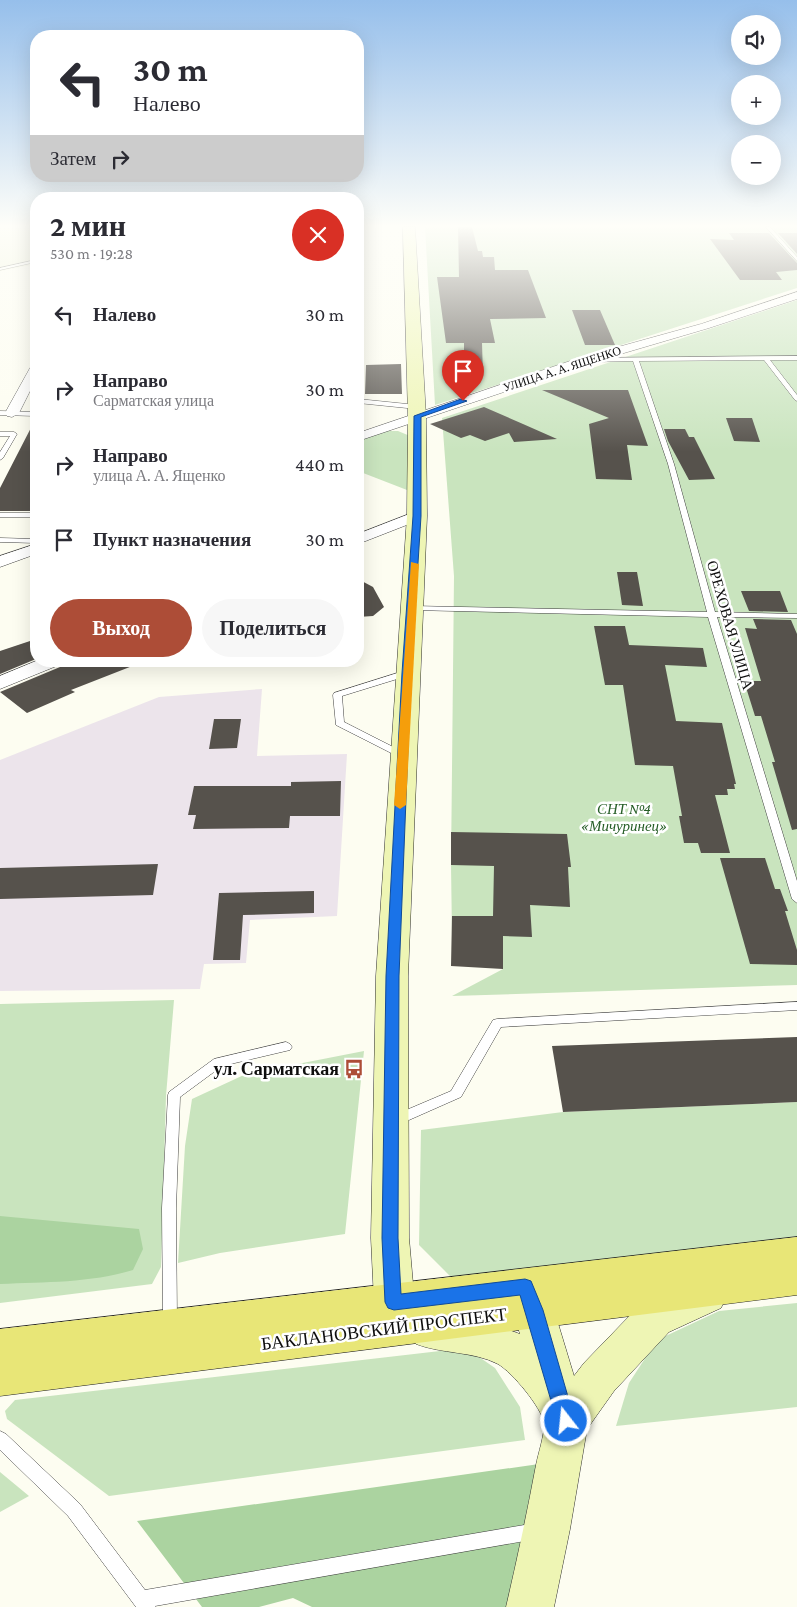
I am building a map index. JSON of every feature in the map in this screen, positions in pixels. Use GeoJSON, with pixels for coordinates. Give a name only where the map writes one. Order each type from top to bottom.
{"type":"FeatureCollection","features":[{"type":"Feature","properties":{"kind":"main road"},"geometry":{"type":"LineString","coordinates":[[412,302],[417,412],[417,516],[406,673],[392,976],[390,1238],[395,1315],[516,1352],[533,1366],[566,1421]]}},
{"type":"Feature","properties":{"kind":"main road","name":"БАКЛАНОВСКИЙ ПРОСПЕКТ"},"geometry":{"type":"LineString","coordinates":[[0,1376],[395,1315],[530,1298],[797,1254]]}},
{"type":"Feature","properties":{"kind":"main road","name":"БАКЛАНОВСКИЙ ПРОСПЕКТ"},"geometry":{"type":"LineString","coordinates":[[530,1298],[724,1287],[797,1278]]}},
{"type":"Feature","properties":{"kind":"main road"},"geometry":{"type":"LineString","coordinates":[[566,1421],[599,1377],[654,1319],[724,1287]]}},
{"type":"Feature","properties":{"kind":"main road"},"geometry":{"type":"LineString","coordinates":[[530,1298],[566,1421],[547,1529],[530,1607]]}},
{"type":"Feature","properties":{"kind":"main road","name":"БАКЛАНОВСКИЙ ПРОСПЕКТ"},"geometry":{"type":"LineString","coordinates":[[0,1348],[170,1329],[395,1315]]}},
{"type":"Feature","properties":{"kind":"street","name":"УЛИЦА А. А. ЯЩЕНКО"},"geometry":{"type":"LineString","coordinates":[[364,434],[417,412],[705,326],[776,302]]}},
{"type":"Feature","properties":{"kind":"street"},"geometry":{"type":"LineString","coordinates":[[6,413],[30,377]]}},
{"type":"Feature","properties":{"kind":"street"},"geometry":{"type":"LineString","coordinates":[[364,538],[417,516]]}},
{"type":"Feature","properties":{"kind":"street"},"geometry":{"type":"LineString","coordinates":[[0,562],[30,551]]}},
{"type":"Feature","properties":{"kind":"street"},"geometry":{"type":"LineString","coordinates":[[0,683],[39,667]]}},
{"type":"Feature","properties":{"kind":"lane"},"geometry":{"type":"LineString","coordinates":[[774,359],[797,350]]}},
{"type":"Feature","properties":{"kind":"lane"},"geometry":{"type":"LineString","coordinates":[[586,360],[797,358]]}},
{"type":"Feature","properties":{"kind":"lane","name":"ОРЕХОВАЯ УЛИЦА"},"geometry":{"type":"LineString","coordinates":[[635,359],[671,464],[712,615],[797,899]]}},
{"type":"Feature","properties":{"kind":"lane"},"geometry":{"type":"LineString","coordinates":[[766,359],[797,399]]}},
{"type":"Feature","properties":{"kind":"lane"},"geometry":{"type":"LineString","coordinates":[[364,402],[417,412]]}},
{"type":"Feature","properties":{"kind":"lane"},"geometry":{"type":"LineString","coordinates":[[6,413],[30,414]]}},
{"type":"Feature","properties":{"kind":"lane"},"geometry":{"type":"LineString","coordinates":[[0,434],[14,434],[0,458]]}},
{"type":"Feature","properties":{"kind":"lane"},"geometry":{"type":"LineString","coordinates":[[0,515],[30,515]]}},
{"type":"Feature","properties":{"kind":"lane"},"geometry":{"type":"LineString","coordinates":[[0,540],[30,540]]}},
{"type":"Feature","properties":{"kind":"lane"},"geometry":{"type":"LineString","coordinates":[[412,608],[797,616]]}},
{"type":"Feature","properties":{"kind":"lane"},"geometry":{"type":"LineString","coordinates":[[402,755],[340,724],[336,696],[406,673]]}},
{"type":"Feature","properties":{"kind":"lane"},"geometry":{"type":"LineString","coordinates":[[409,1115],[456,1094],[497,1023],[797,1006]]}},
{"type":"Feature","properties":{"kind":"lane"},"geometry":{"type":"LineString","coordinates":[[170,1329],[169,1208],[174,1095],[218,1062],[286,1047]]}},
{"type":"Feature","properties":{"kind":"lane"},"geometry":{"type":"LineString","coordinates":[[0,1439],[74,1510],[144,1603],[547,1529]]}},
{"type":"Feature","properties":{"kind":"shaded area"},"geometry":{"type":"Polygon","coordinates":[[[262,689],[257,756],[347,754],[337,916],[250,920],[246,963],[204,964],[200,989],[0,991],[0,760],[159,697],[262,689]]]}},
{"type":"Feature","properties":{"kind":"green space"},"geometry":{"type":"Polygon","coordinates":[[[429,302],[754,302],[435,405],[429,302]]]}},
{"type":"Feature","properties":{"kind":"green space","name":"СНТ №4 «Мичуринец»"},"geometry":{"type":"Polygon","coordinates":[[[791,302],[797,302],[797,985],[452,996],[503,969],[452,935],[454,576],[442,418],[791,302]]]}},
{"type":"Feature","properties":{"kind":"green space"},"geometry":{"type":"Polygon","coordinates":[[[385,431],[398,431],[410,436],[407,490],[364,473],[364,438],[385,431]]]}},
{"type":"Feature","properties":{"kind":"green space"},"geometry":{"type":"Polygon","coordinates":[[[174,1000],[166,1096],[161,1267],[152,1284],[0,1303],[0,1004],[174,1000]]]}},
{"type":"Feature","properties":{"kind":"green space"},"geometry":{"type":"Polygon","coordinates":[[[364,1051],[345,1234],[220,1253],[178,1263],[185,1146],[192,1099],[246,1074],[364,1051]]]}},
{"type":"Feature","properties":{"kind":"green space"},"geometry":{"type":"Polygon","coordinates":[[[797,1102],[797,1237],[453,1279],[419,1245],[421,1130],[563,1112],[797,1102]]]}},
{"type":"Feature","properties":{"kind":"green space"},"geometry":{"type":"Polygon","coordinates":[[[0,1216],[139,1229],[143,1249],[133,1270],[117,1274],[67,1281],[0,1284],[0,1216]]]}},
{"type":"Feature","properties":{"kind":"green space"},"geometry":{"type":"Polygon","coordinates":[[[797,1303],[797,1407],[616,1426],[629,1383],[657,1340],[719,1311],[797,1303]]]}},
{"type":"Feature","properties":{"kind":"green space"},"geometry":{"type":"Polygon","coordinates":[[[466,1348],[495,1368],[520,1407],[525,1440],[109,1496],[7,1419],[5,1411],[15,1400],[466,1348]]]}},
{"type":"Feature","properties":{"kind":"green space"},"geometry":{"type":"Polygon","coordinates":[[[546,1463],[508,1607],[312,1607],[293,1598],[259,1607],[202,1607],[137,1521],[546,1463]]]}},
{"type":"Feature","properties":{"kind":"green space"},"geometry":{"type":"Polygon","coordinates":[[[0,1472],[29,1496],[0,1512],[0,1472]]]}},
{"type":"Feature","properties":{"kind":"building"},"geometry":{"type":"Polygon","coordinates":[[[440,302],[540,302],[546,318],[490,319],[495,343],[482,343],[483,376],[464,376],[464,343],[446,343],[440,302]]]}},
{"type":"Feature","properties":{"kind":"building"},"geometry":{"type":"Polygon","coordinates":[[[572,310],[600,310],[615,345],[585,345],[572,310]]]}},
{"type":"Feature","properties":{"kind":"building"},"geometry":{"type":"Polygon","coordinates":[[[401,364],[402,394],[365,394],[366,365],[401,364]]]}},
{"type":"Feature","properties":{"kind":"building"},"geometry":{"type":"Polygon","coordinates":[[[542,390],[628,390],[648,446],[627,445],[632,480],[596,479],[589,424],[609,418],[542,390]]]}},
{"type":"Feature","properties":{"kind":"building"},"geometry":{"type":"Polygon","coordinates":[[[484,407],[557,439],[514,442],[509,433],[485,441],[470,435],[461,438],[430,424],[484,407]]]}},
{"type":"Feature","properties":{"kind":"building"},"geometry":{"type":"Polygon","coordinates":[[[726,418],[752,418],[760,442],[734,441],[726,418]]]}},
{"type":"Feature","properties":{"kind":"building"},"geometry":{"type":"Polygon","coordinates":[[[664,429],[685,429],[689,437],[694,437],[715,479],[689,480],[668,441],[664,429]]]}},
{"type":"Feature","properties":{"kind":"building"},"geometry":{"type":"Polygon","coordinates":[[[30,430],[30,511],[0,511],[0,488],[30,430]]]}},
{"type":"Feature","properties":{"kind":"building"},"geometry":{"type":"Polygon","coordinates":[[[617,572],[637,572],[643,606],[622,605],[617,572]]]}},
{"type":"Feature","properties":{"kind":"building"},"geometry":{"type":"Polygon","coordinates":[[[364,582],[373,587],[384,607],[373,616],[364,617],[364,582]]]}},
{"type":"Feature","properties":{"kind":"building"},"geometry":{"type":"Polygon","coordinates":[[[741,591],[780,591],[788,612],[749,611],[741,591]]]}},
{"type":"Feature","properties":{"kind":"building"},"geometry":{"type":"Polygon","coordinates":[[[753,619],[791,620],[797,634],[797,829],[792,830],[761,716],[755,716],[744,681],[761,681],[745,628],[757,629],[753,619]]]}},
{"type":"Feature","properties":{"kind":"building"},"geometry":{"type":"Polygon","coordinates":[[[594,626],[625,626],[629,645],[703,648],[707,667],[665,665],[676,721],[722,723],[736,784],[734,784],[735,789],[727,789],[728,795],[715,795],[730,853],[701,853],[698,843],[684,843],[679,816],[682,816],[673,766],[635,765],[623,685],[605,685],[594,626]]]}},
{"type":"Feature","properties":{"kind":"building"},"geometry":{"type":"Polygon","coordinates":[[[30,641],[30,662],[0,674],[0,651],[30,641]]]}},
{"type":"Feature","properties":{"kind":"building"},"geometry":{"type":"Polygon","coordinates":[[[60,667],[130,667],[71,690],[75,692],[27,713],[0,692],[60,667]]]}},
{"type":"Feature","properties":{"kind":"building"},"geometry":{"type":"Polygon","coordinates":[[[214,719],[241,719],[237,748],[209,749],[214,719]]]}},
{"type":"Feature","properties":{"kind":"building"},"geometry":{"type":"Polygon","coordinates":[[[341,781],[340,816],[290,816],[289,828],[193,829],[196,815],[188,815],[194,786],[291,786],[291,782],[341,781]]]}},
{"type":"Feature","properties":{"kind":"building"},"geometry":{"type":"Polygon","coordinates":[[[451,832],[567,834],[571,867],[568,867],[570,907],[530,905],[532,937],[503,936],[503,969],[451,966],[452,916],[493,916],[494,866],[451,865],[451,832]]]}},
{"type":"Feature","properties":{"kind":"building"},"geometry":{"type":"Polygon","coordinates":[[[720,858],[765,858],[775,889],[780,889],[788,911],[785,911],[797,950],[797,965],[750,964],[720,858]]]}},
{"type":"Feature","properties":{"kind":"building"},"geometry":{"type":"Polygon","coordinates":[[[158,864],[153,895],[0,899],[0,868],[158,864]]]}},
{"type":"Feature","properties":{"kind":"building"},"geometry":{"type":"Polygon","coordinates":[[[314,891],[314,913],[243,915],[240,960],[213,960],[219,893],[314,891]]]}},
{"type":"Feature","properties":{"kind":"building"},"geometry":{"type":"Polygon","coordinates":[[[797,1037],[797,1102],[563,1112],[552,1046],[797,1037]]]}},
{"type":"Feature","properties":{"kind":"slow traffic"},"geometry":{"type":"LineString","coordinates":[[400,805],[406,673],[414,564]]}},
{"type":"Feature","properties":{"kind":"place","name":"ул. Сарматская"},"geometry":{"type":"Point","coordinates":[354,1069]}},
{"type":"Feature","properties":{"kind":"route"},"geometry":{"type":"LineString","coordinates":[[463,401],[417,416],[417,516],[406,673],[392,976],[390,1238],[394,1302],[525,1287],[534,1310],[566,1421]]}}]}
